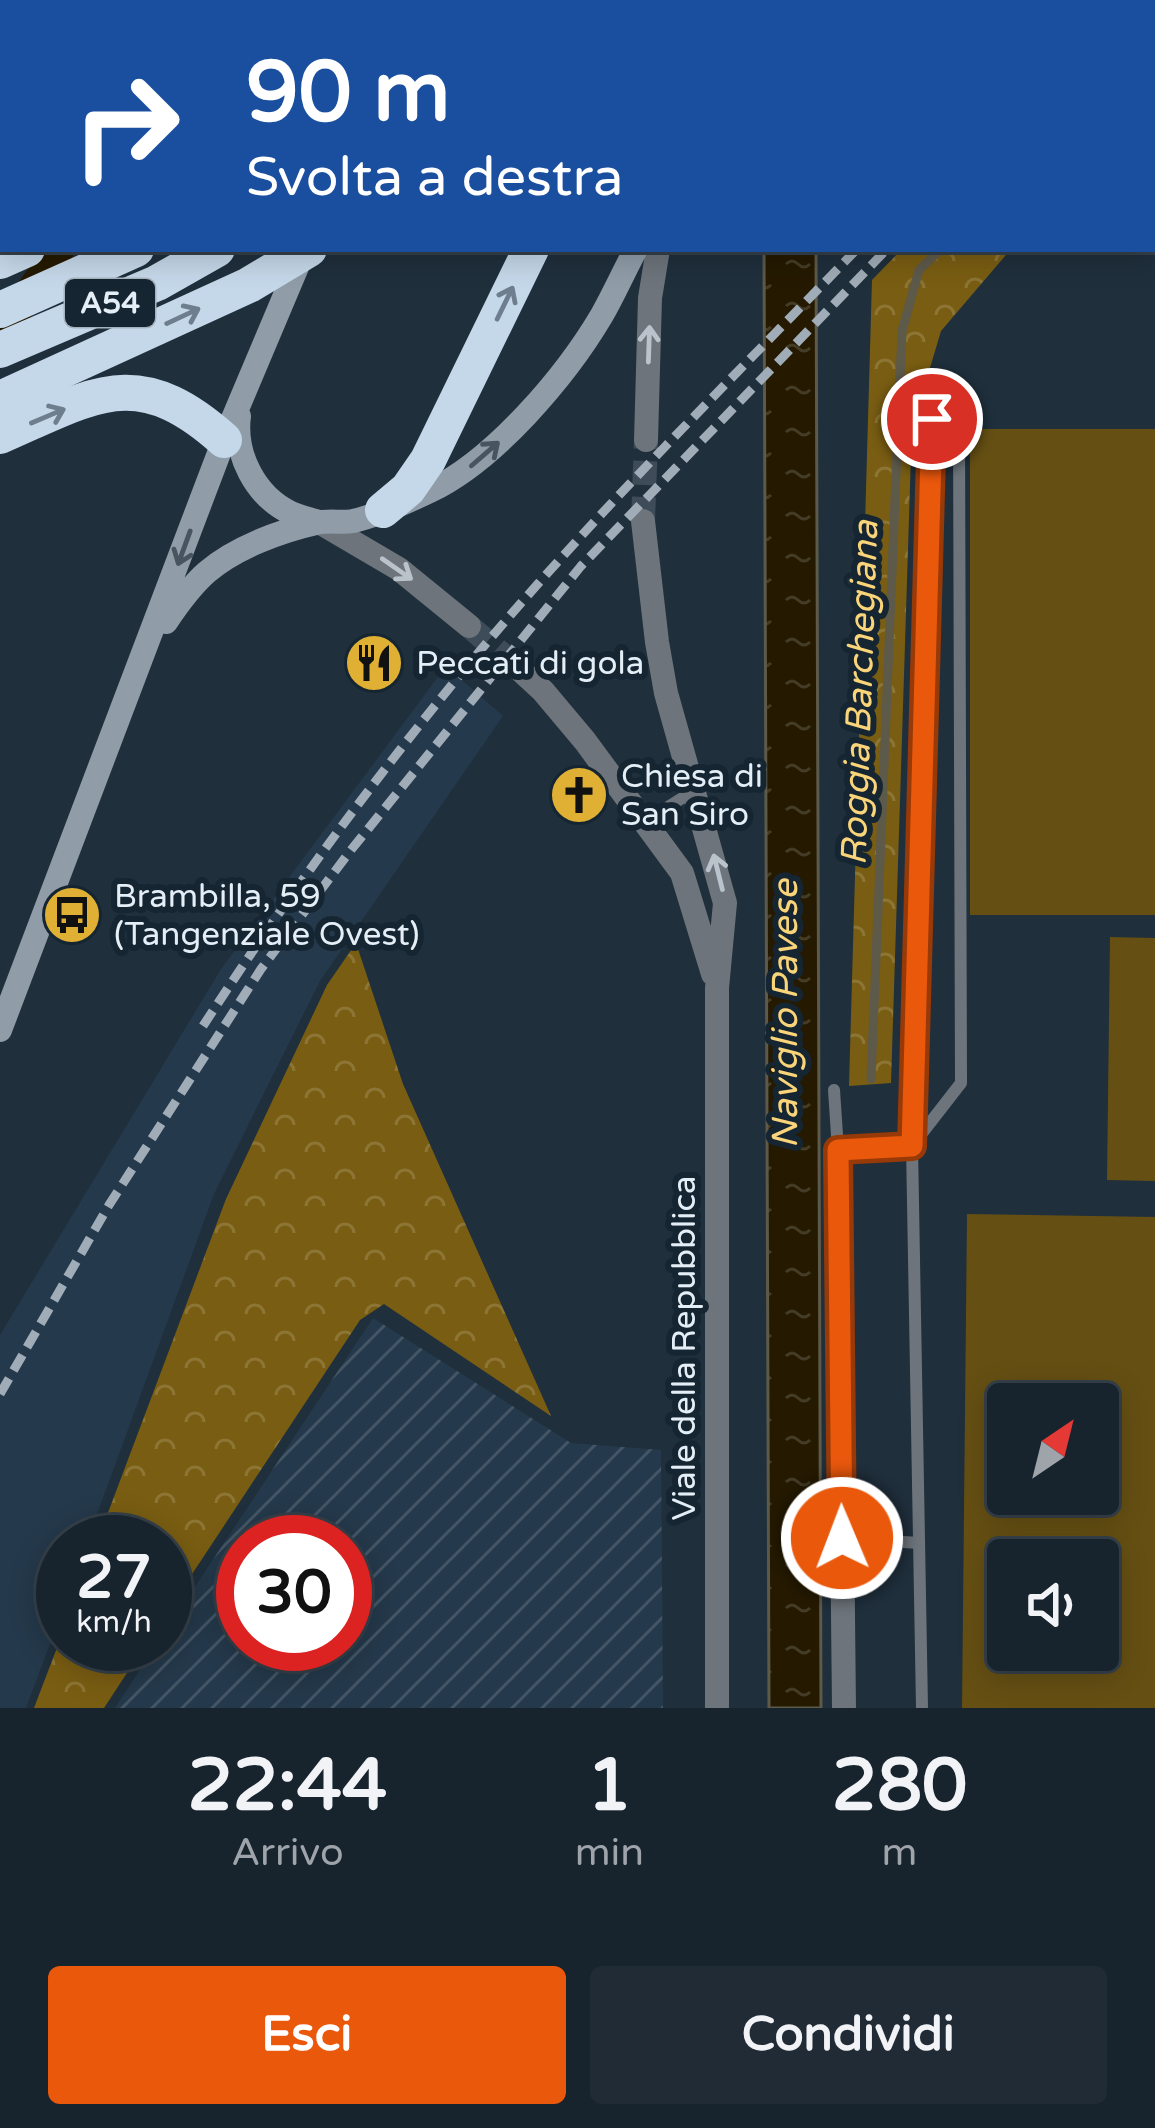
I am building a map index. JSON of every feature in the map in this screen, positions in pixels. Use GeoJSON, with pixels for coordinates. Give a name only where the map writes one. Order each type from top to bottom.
{"type":"FeatureCollection","features":[{"type":"Feature","properties":{"kind":"highway","name":"A54"},"geometry":{"type":"LineString","coordinates":[[0,310],[129,252]]}},
{"type":"Feature","properties":{"kind":"highway","name":"A54"},"geometry":{"type":"LineString","coordinates":[[0,350],[157,283],[213,252]]}},
{"type":"Feature","properties":{"kind":"highway"},"geometry":{"type":"LineString","coordinates":[[0,399],[249,285],[302,252]]}},
{"type":"Feature","properties":{"kind":"highway"},"geometry":{"type":"LineString","coordinates":[[383,509],[408,489],[428,460],[530,252]]}},
{"type":"Feature","properties":{"kind":"highway"},"geometry":{"type":"LineString","coordinates":[[0,436],[95,396],[128,391],[158,396],[186,410],[234,452]]}},
{"type":"Feature","properties":{"kind":"main road"},"geometry":{"type":"LineString","coordinates":[[0,1030],[144,656],[234,452],[241,398],[306,252]]}},
{"type":"Feature","properties":{"kind":"main road"},"geometry":{"type":"LineString","coordinates":[[144,656],[182,598],[208,571],[234,555],[319,522],[352,521],[430,491],[465,471],[545,394],[601,316],[633,252]]}},
{"type":"Feature","properties":{"kind":"main road"},"geometry":{"type":"LineString","coordinates":[[234,452],[262,491],[287,512],[319,522]]}},
{"type":"Feature","properties":{"kind":"street"},"geometry":{"type":"LineString","coordinates":[[646,440],[650,298],[658,252]]}},
{"type":"Feature","properties":{"kind":"street","name":"Viale della Repubblica"},"geometry":{"type":"LineString","coordinates":[[643,520],[666,693],[725,903],[717,988],[717,1708]]}},
{"type":"Feature","properties":{"kind":"street"},"geometry":{"type":"LineString","coordinates":[[319,522],[399,569],[469,626]]}},
{"type":"Feature","properties":{"kind":"street","name":"Viale della Repubblica"},"geometry":{"type":"LineString","coordinates":[[518,668],[584,741],[682,873],[717,988]]}},
{"type":"Feature","properties":{"kind":"street"},"geometry":{"type":"LineString","coordinates":[[838,1150],[844,1708]]}},
{"type":"Feature","properties":{"kind":"lane"},"geometry":{"type":"LineString","coordinates":[[834,1090],[838,1150],[912,1146],[961,1083],[959,428],[950,411],[932,419],[912,1146],[922,1708]]}},
{"type":"Feature","properties":{"kind":"lane"},"geometry":{"type":"LineString","coordinates":[[644,822],[696,790]]}},
{"type":"Feature","properties":{"kind":"lane"},"geometry":{"type":"LineString","coordinates":[[842,1538],[919,1543]]}},
{"type":"Feature","properties":{"kind":"shaded area"},"geometry":{"type":"Polygon","coordinates":[[[970,429],[1155,429],[1155,915],[970,915],[970,429]]]}},
{"type":"Feature","properties":{"kind":"shaded area"},"geometry":{"type":"Polygon","coordinates":[[[446,666],[503,716],[320,981],[214,1194],[97,1515],[36,1515],[36,1671],[40,1671],[26,1708],[0,1708],[0,1335],[221,969],[446,666]]]}},
{"type":"Feature","properties":{"kind":"shaded area"},"geometry":{"type":"Polygon","coordinates":[[[1110,937],[1155,938],[1155,1181],[1107,1180],[1110,937]]]}},
{"type":"Feature","properties":{"kind":"shaded area"},"geometry":{"type":"Polygon","coordinates":[[[967,1214],[1155,1217],[1155,1708],[962,1708],[967,1214]]]}},
{"type":"Feature","properties":{"kind":"shaded area"},"geometry":{"type":"Polygon","coordinates":[[[373,1318],[571,1443],[661,1450],[663,1708],[115,1708],[139,1671],[192,1671],[192,1591],[216,1555],[216,1671],[372,1671],[372,1515],[243,1515],[373,1318]]]}},
{"type":"Feature","properties":{"kind":"green space"},"geometry":{"type":"Polygon","coordinates":[[[899,252],[1008,252],[941,331],[921,398],[911,455],[891,1083],[849,1086],[872,280],[899,252]]]}},
{"type":"Feature","properties":{"kind":"green space"},"geometry":{"type":"Polygon","coordinates":[[[356,943],[403,1084],[551,1416],[384,1304],[360,1320],[231,1515],[216,1515],[216,1538],[192,1574],[192,1515],[107,1515],[226,1199],[327,985],[356,943]]]}},
{"type":"Feature","properties":{"kind":"green space"},"geometry":{"type":"Polygon","coordinates":[[[48,1671],[128,1671],[104,1708],[34,1708],[48,1671]]]}},
{"type":"Feature","properties":{"kind":"water","name":"Naviglio Pavese"},"geometry":{"type":"Polygon","coordinates":[[[764,252],[816,252],[821,1708],[769,1708],[764,252]]]}},
{"type":"Feature","properties":{"kind":"waterway"},"geometry":{"type":"LineString","coordinates":[[0,335],[58,252]]}},
{"type":"Feature","properties":{"kind":"waterway","name":"Roggia Barchegiana"},"geometry":{"type":"LineString","coordinates":[[871,1079],[902,331],[919,270],[938,252]]}},
{"type":"Feature","properties":{"kind":"tunnel"},"geometry":{"type":"LineString","coordinates":[[643,521],[646,440]]}},
{"type":"Feature","properties":{"kind":"tunnel"},"geometry":{"type":"LineString","coordinates":[[469,626],[518,668]]}},
{"type":"Feature","properties":{"kind":"railway"},"geometry":{"type":"LineString","coordinates":[[203,1026],[356,807],[502,625],[854,252]]}},
{"type":"Feature","properties":{"kind":"railway"},"geometry":{"type":"LineString","coordinates":[[0,1394],[109,1205],[261,969],[351,850],[581,566],[884,252]]}},
{"type":"Feature","properties":{"kind":"place","name":"Peccati di gola"},"geometry":{"type":"Point","coordinates":[374,663]}},
{"type":"Feature","properties":{"kind":"place","name":"Chiesa di San Siro"},"geometry":{"type":"Point","coordinates":[579,795]}},
{"type":"Feature","properties":{"kind":"place","name":"Brambilla, 59 (Tangenziale Ovest)"},"geometry":{"type":"Point","coordinates":[72,915]}},
{"type":"Feature","properties":{"kind":"route"},"geometry":{"type":"LineString","coordinates":[[842,1538],[838,1150],[912,1146],[932,419]]}}]}
